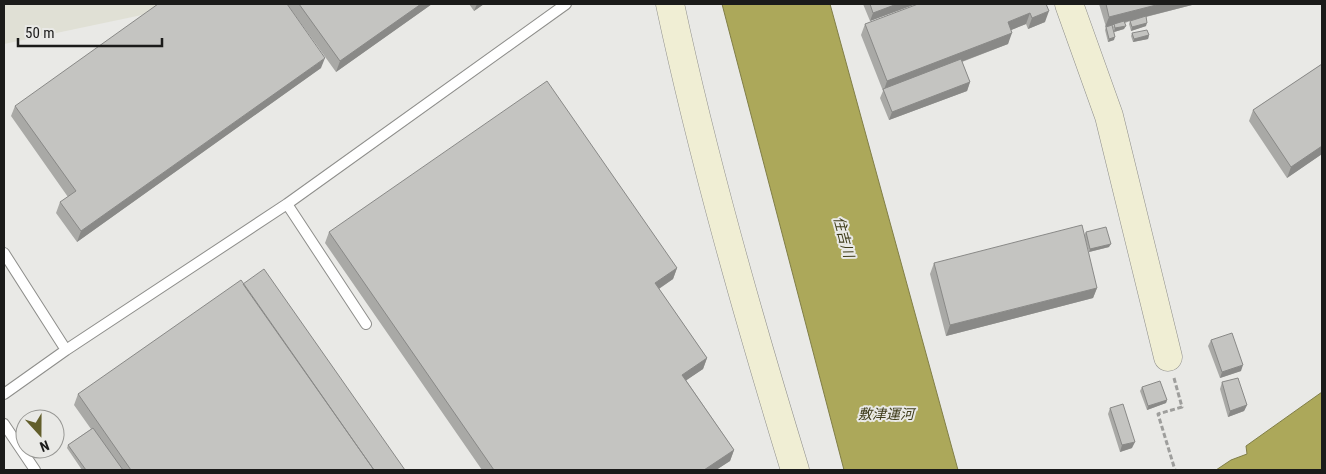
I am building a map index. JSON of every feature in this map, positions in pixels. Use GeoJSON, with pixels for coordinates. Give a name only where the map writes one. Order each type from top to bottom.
{"type":"FeatureCollection","features":[{"type":"Feature","properties":{"kind":"street"},"geometry":{"type":"LineString","coordinates":[[670,4],[699,131],[726,236],[795,470]]}},
{"type":"Feature","properties":{"kind":"street"},"geometry":{"type":"LineString","coordinates":[[1068,4],[1108,116],[1168,357]]}},
{"type":"Feature","properties":{"kind":"lane"},"geometry":{"type":"LineString","coordinates":[[4,394],[66,350],[287,204],[566,4]]}},
{"type":"Feature","properties":{"kind":"lane"},"geometry":{"type":"LineString","coordinates":[[287,204],[366,324]]}},
{"type":"Feature","properties":{"kind":"lane"},"geometry":{"type":"LineString","coordinates":[[4,253],[66,350]]}},
{"type":"Feature","properties":{"kind":"lane"},"geometry":{"type":"LineString","coordinates":[[4,424],[35,470]]}},
{"type":"Feature","properties":{"kind":"path"},"geometry":{"type":"LineString","coordinates":[[1168,357],[1182,407],[1158,414],[1175,470]]}},
{"type":"Feature","properties":{"kind":"shaded area"},"geometry":{"type":"Polygon","coordinates":[[[4,4],[170,4],[161,11],[4,44],[4,4]]]}},
{"type":"Feature","properties":{"kind":"water","name":"敷津運河"},"geometry":{"type":"Polygon","coordinates":[[[722,4],[830,4],[958,470],[844,470],[722,4]]]}},
{"type":"Feature","properties":{"kind":"water"},"geometry":{"type":"Polygon","coordinates":[[[1322,392],[1322,470],[1216,470],[1231,460],[1247,454],[1246,446],[1322,392]]]}},
{"type":"Feature","properties":{"kind":"building"},"geometry":{"type":"Polygon","coordinates":[[[158,4],[287,4],[325,58],[81,231],[60,202],[76,191],[15,106],[158,4]]]}},
{"type":"Feature","properties":{"kind":"building"},"geometry":{"type":"Polygon","coordinates":[[[299,4],[421,4],[340,61],[299,4]]]}},
{"type":"Feature","properties":{"kind":"building"},"geometry":{"type":"Polygon","coordinates":[[[870,4],[897,4],[873,13],[870,4]]]}},
{"type":"Feature","properties":{"kind":"building"},"geometry":{"type":"Polygon","coordinates":[[[918,4],[1046,4],[1049,11],[1032,18],[1030,13],[1008,22],[1012,33],[887,81],[865,24],[918,4]]]}},
{"type":"Feature","properties":{"kind":"building"},"geometry":{"type":"Polygon","coordinates":[[[1106,4],[1160,4],[1109,17],[1106,4]]]}},
{"type":"Feature","properties":{"kind":"building"},"geometry":{"type":"Polygon","coordinates":[[[1146,16],[1147,23],[1132,27],[1130,21],[1146,16]]]}},
{"type":"Feature","properties":{"kind":"building"},"geometry":{"type":"Polygon","coordinates":[[[1124,21],[1126,26],[1115,28],[1114,24],[1124,21]]]}},
{"type":"Feature","properties":{"kind":"building"},"geometry":{"type":"Polygon","coordinates":[[[1112,25],[1115,37],[1109,39],[1106,27],[1112,25]]]}},
{"type":"Feature","properties":{"kind":"building"},"geometry":{"type":"Polygon","coordinates":[[[1147,30],[1149,35],[1134,39],[1132,33],[1147,30]]]}},
{"type":"Feature","properties":{"kind":"building"},"geometry":{"type":"Polygon","coordinates":[[[961,59],[970,82],[892,112],[883,89],[961,59]]]}},
{"type":"Feature","properties":{"kind":"building"},"geometry":{"type":"Polygon","coordinates":[[[1322,64],[1322,146],[1291,167],[1253,110],[1322,64]]]}},
{"type":"Feature","properties":{"kind":"building"},"geometry":{"type":"Polygon","coordinates":[[[547,81],[677,268],[655,283],[707,358],[682,375],[734,450],[704,470],[494,470],[329,232],[547,81]]]}},
{"type":"Feature","properties":{"kind":"building"},"geometry":{"type":"Polygon","coordinates":[[[1082,225],[1097,288],[950,325],[934,263],[1082,225]]]}},
{"type":"Feature","properties":{"kind":"building"},"geometry":{"type":"Polygon","coordinates":[[[1106,227],[1111,244],[1090,249],[1086,232],[1106,227]]]}},
{"type":"Feature","properties":{"kind":"building"},"geometry":{"type":"Polygon","coordinates":[[[264,269],[405,470],[374,470],[243,284],[264,269]]]}},
{"type":"Feature","properties":{"kind":"building"},"geometry":{"type":"Polygon","coordinates":[[[241,280],[374,470],[131,470],[78,394],[241,280]]]}},
{"type":"Feature","properties":{"kind":"building"},"geometry":{"type":"Polygon","coordinates":[[[1232,333],[1243,365],[1222,372],[1211,340],[1232,333]]]}},
{"type":"Feature","properties":{"kind":"building"},"geometry":{"type":"Polygon","coordinates":[[[1238,378],[1247,405],[1230,411],[1222,382],[1238,378]]]}},
{"type":"Feature","properties":{"kind":"building"},"geometry":{"type":"Polygon","coordinates":[[[1160,381],[1167,400],[1148,406],[1142,387],[1160,381]]]}},
{"type":"Feature","properties":{"kind":"building"},"geometry":{"type":"Polygon","coordinates":[[[1123,404],[1135,442],[1122,445],[1110,408],[1123,404]]]}},
{"type":"Feature","properties":{"kind":"building"},"geometry":{"type":"Polygon","coordinates":[[[93,428],[123,470],[86,470],[68,445],[93,428]]]}},
{"type":"Feature","properties":{"kind":"water label","name":"住吉川"},"geometry":{"type":"Point","coordinates":[844,237]}}]}
